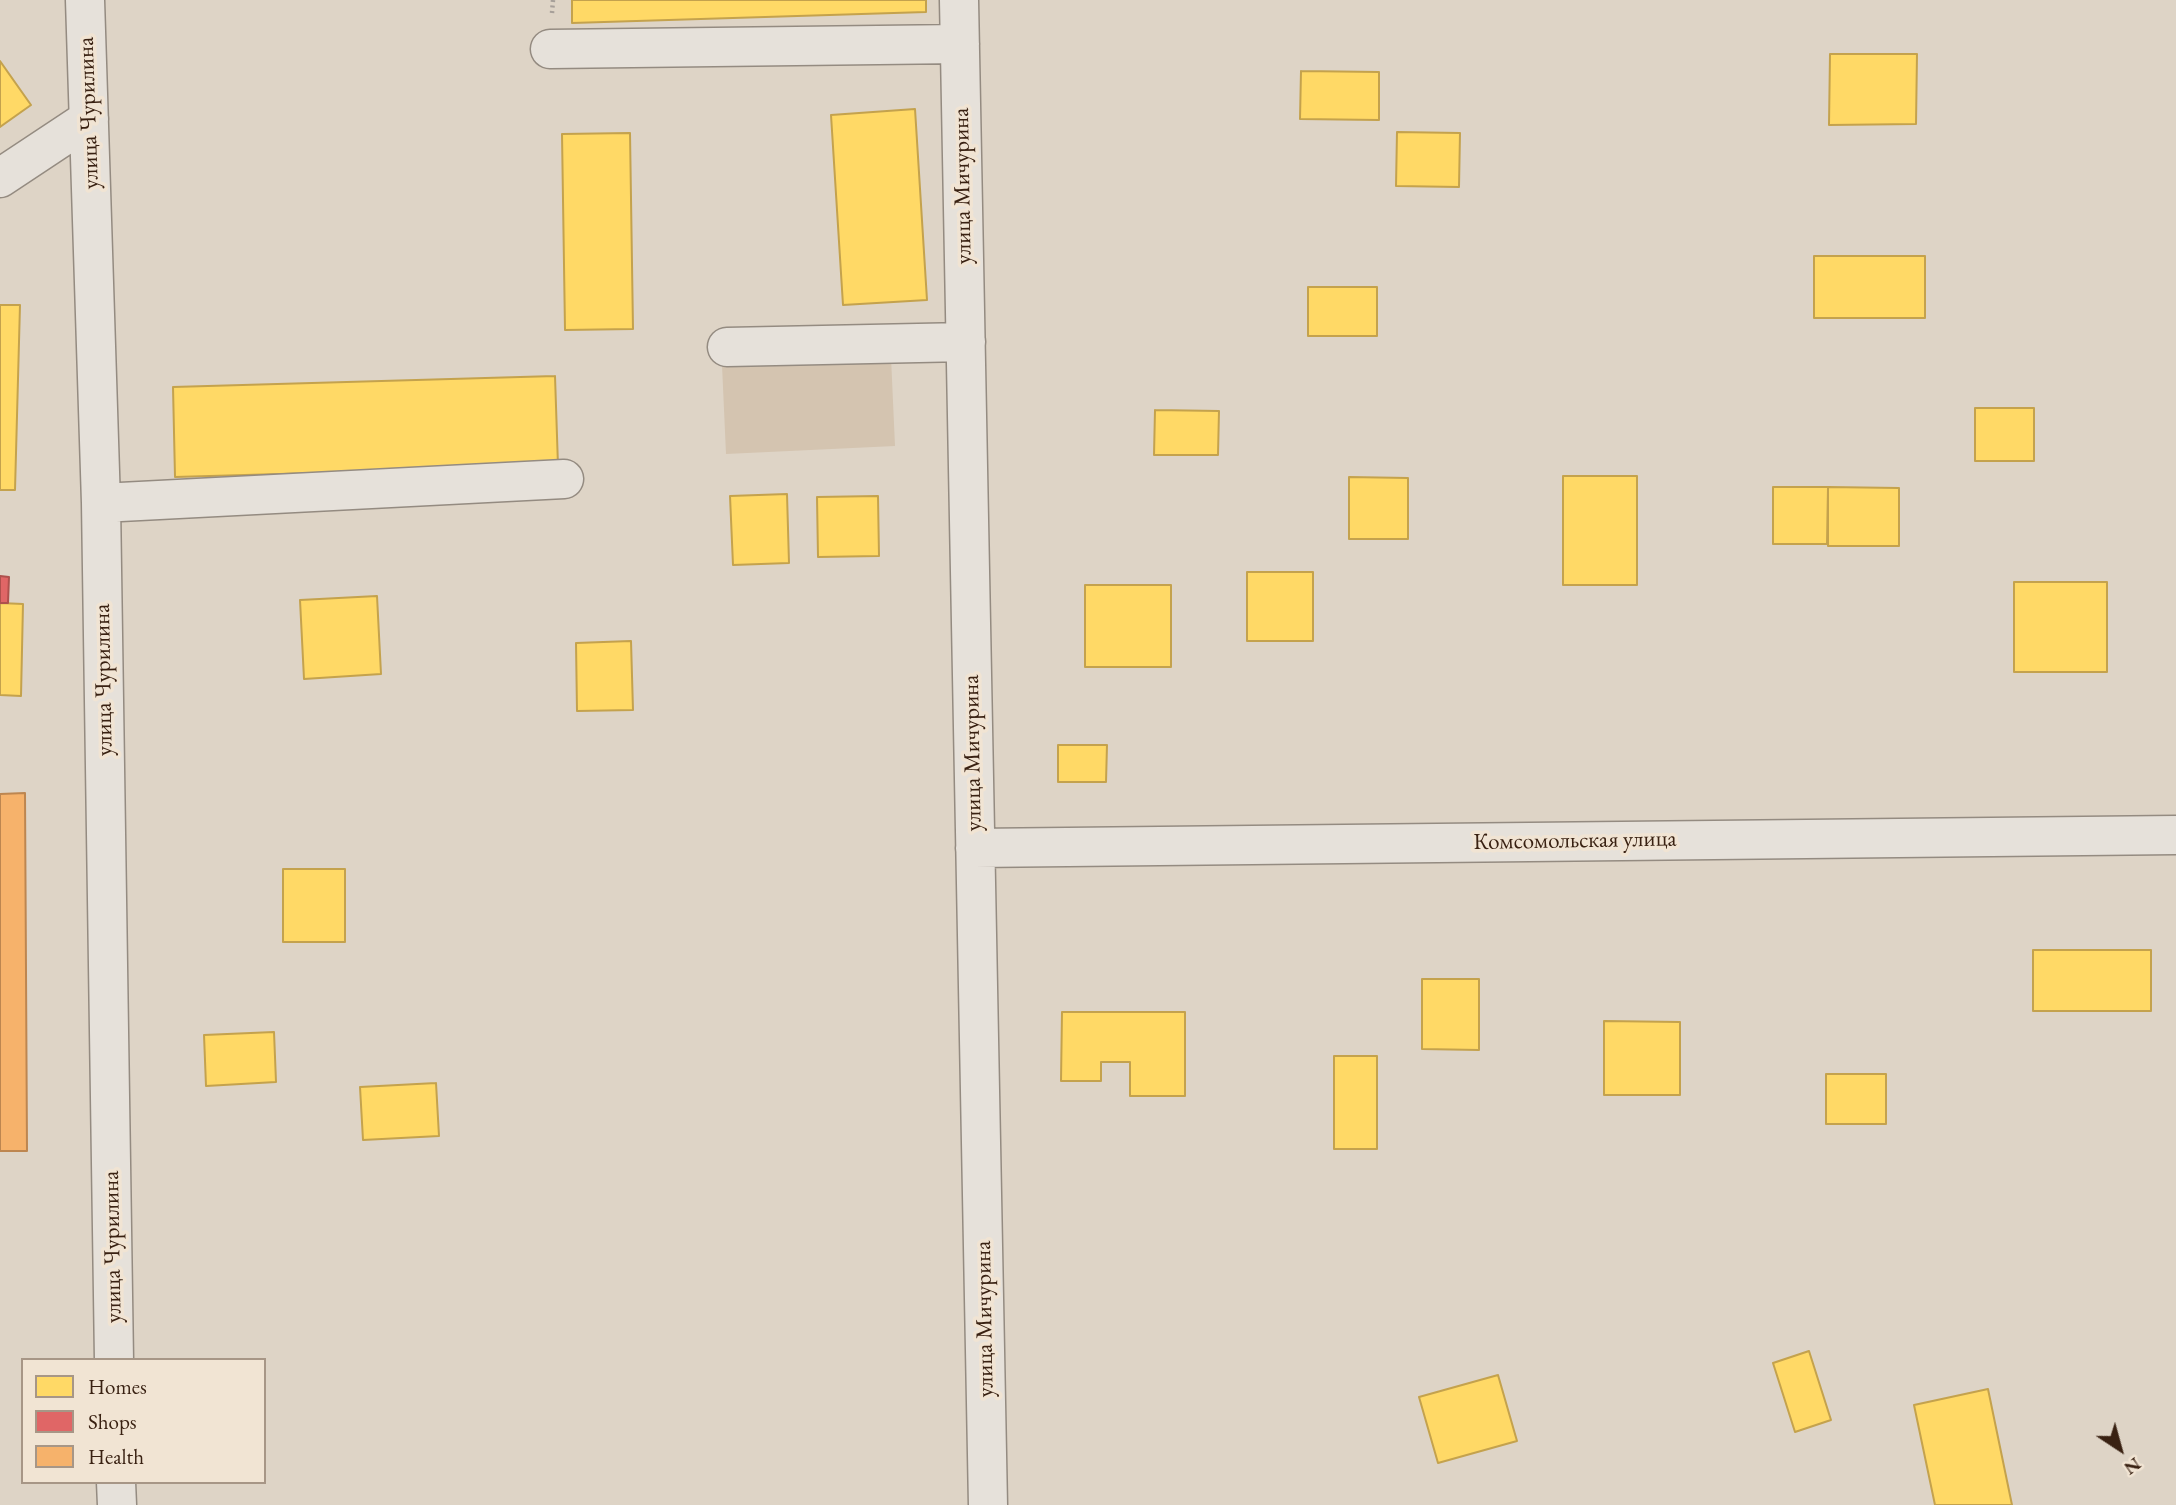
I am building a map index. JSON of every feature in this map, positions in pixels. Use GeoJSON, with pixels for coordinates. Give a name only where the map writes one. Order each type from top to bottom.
{"type":"FeatureCollection","features":[{"type":"Feature","properties":{"kind":"street","name":"улица Чурилина"},"geometry":{"type":"LineString","coordinates":[[85,0],[101,503],[114,1358]]}},
{"type":"Feature","properties":{"kind":"street","name":"улица Мичурина"},"geometry":{"type":"LineString","coordinates":[[959,0],[988,1505]]}},
{"type":"Feature","properties":{"kind":"street"},"geometry":{"type":"LineString","coordinates":[[551,49],[960,44]]}},
{"type":"Feature","properties":{"kind":"street"},"geometry":{"type":"LineString","coordinates":[[0,178],[89,119]]}},
{"type":"Feature","properties":{"kind":"street"},"geometry":{"type":"LineString","coordinates":[[727,347],[966,342]]}},
{"type":"Feature","properties":{"kind":"street"},"geometry":{"type":"LineString","coordinates":[[101,503],[564,479]]}},
{"type":"Feature","properties":{"kind":"street","name":"Комсомольская улица"},"geometry":{"type":"LineString","coordinates":[[975,848],[2176,835]]}},
{"type":"Feature","properties":{"kind":"street"},"geometry":{"type":"LineString","coordinates":[[116,1484],[117,1505]]}},
{"type":"Feature","properties":{"kind":"shaded area"},"geometry":{"type":"Polygon","coordinates":[[[891,357],[895,446],[726,454],[722,365],[891,357]]]}},
{"type":"Feature","properties":{"kind":"building: Homes"},"geometry":{"type":"Polygon","coordinates":[[[572,0],[926,0],[926,12],[572,23],[572,0]]]}},
{"type":"Feature","properties":{"kind":"building: Homes"},"geometry":{"type":"Polygon","coordinates":[[[1830,54],[1917,54],[1916,124],[1829,125],[1830,54]]]}},
{"type":"Feature","properties":{"kind":"building: Homes"},"geometry":{"type":"Polygon","coordinates":[[[0,61],[31,105],[0,127],[0,61]]]}},
{"type":"Feature","properties":{"kind":"building: Homes"},"geometry":{"type":"Polygon","coordinates":[[[1301,71],[1379,72],[1379,120],[1300,119],[1301,71]]]}},
{"type":"Feature","properties":{"kind":"building: Homes"},"geometry":{"type":"Polygon","coordinates":[[[915,109],[927,300],[843,305],[831,115],[915,109]]]}},
{"type":"Feature","properties":{"kind":"building: Homes"},"geometry":{"type":"Polygon","coordinates":[[[1397,132],[1460,133],[1459,187],[1396,186],[1397,132]]]}},
{"type":"Feature","properties":{"kind":"building: Homes"},"geometry":{"type":"Polygon","coordinates":[[[630,133],[633,329],[565,330],[562,134],[630,133]]]}},
{"type":"Feature","properties":{"kind":"building: Homes"},"geometry":{"type":"Polygon","coordinates":[[[1814,256],[1925,256],[1925,318],[1814,318],[1814,256]]]}},
{"type":"Feature","properties":{"kind":"building: Homes"},"geometry":{"type":"Polygon","coordinates":[[[1308,287],[1377,287],[1377,336],[1308,336],[1308,287]]]}},
{"type":"Feature","properties":{"kind":"building: Homes"},"geometry":{"type":"Polygon","coordinates":[[[0,305],[20,305],[15,490],[0,490],[0,305]]]}},
{"type":"Feature","properties":{"kind":"building: Homes"},"geometry":{"type":"Polygon","coordinates":[[[555,376],[558,466],[175,477],[173,387],[555,376]]]}},
{"type":"Feature","properties":{"kind":"building: Homes"},"geometry":{"type":"Polygon","coordinates":[[[1975,408],[2034,408],[2034,461],[1975,461],[1975,408]]]}},
{"type":"Feature","properties":{"kind":"building: Homes"},"geometry":{"type":"Polygon","coordinates":[[[1155,410],[1219,411],[1218,455],[1154,455],[1155,410]]]}},
{"type":"Feature","properties":{"kind":"building: Homes"},"geometry":{"type":"Polygon","coordinates":[[[1563,476],[1637,476],[1637,585],[1563,585],[1563,476]]]}},
{"type":"Feature","properties":{"kind":"building: Homes"},"geometry":{"type":"Polygon","coordinates":[[[1349,477],[1408,478],[1408,539],[1349,539],[1349,477]]]}},
{"type":"Feature","properties":{"kind":"building: Homes"},"geometry":{"type":"Polygon","coordinates":[[[1773,487],[1828,487],[1827,544],[1773,544],[1773,487]]]}},
{"type":"Feature","properties":{"kind":"building: Homes"},"geometry":{"type":"Polygon","coordinates":[[[1828,487],[1899,488],[1899,546],[1828,546],[1828,487]]]}},
{"type":"Feature","properties":{"kind":"building: Homes"},"geometry":{"type":"Polygon","coordinates":[[[787,494],[789,563],[733,565],[730,496],[787,494]]]}},
{"type":"Feature","properties":{"kind":"building: Homes"},"geometry":{"type":"Polygon","coordinates":[[[878,496],[879,556],[818,557],[817,497],[878,496]]]}},
{"type":"Feature","properties":{"kind":"building: Homes"},"geometry":{"type":"Polygon","coordinates":[[[1247,572],[1313,572],[1313,641],[1247,641],[1247,572]]]}},
{"type":"Feature","properties":{"kind":"building: Homes"},"geometry":{"type":"Polygon","coordinates":[[[2014,582],[2107,582],[2107,672],[2014,672],[2014,582]]]}},
{"type":"Feature","properties":{"kind":"building: Homes"},"geometry":{"type":"Polygon","coordinates":[[[1085,585],[1171,585],[1171,667],[1085,667],[1085,585]]]}},
{"type":"Feature","properties":{"kind":"building: Homes"},"geometry":{"type":"Polygon","coordinates":[[[377,596],[381,674],[304,679],[300,600],[377,596]]]}},
{"type":"Feature","properties":{"kind":"building: Homes"},"geometry":{"type":"Polygon","coordinates":[[[0,603],[23,604],[21,696],[0,695],[0,603]]]}},
{"type":"Feature","properties":{"kind":"building: Homes"},"geometry":{"type":"Polygon","coordinates":[[[631,641],[633,710],[577,711],[576,643],[631,641]]]}},
{"type":"Feature","properties":{"kind":"building: Homes"},"geometry":{"type":"Polygon","coordinates":[[[1058,745],[1107,745],[1106,782],[1058,782],[1058,745]]]}},
{"type":"Feature","properties":{"kind":"building: Homes"},"geometry":{"type":"Polygon","coordinates":[[[283,869],[345,869],[345,942],[283,942],[283,869]]]}},
{"type":"Feature","properties":{"kind":"building: Homes"},"geometry":{"type":"Polygon","coordinates":[[[2033,950],[2151,950],[2151,1011],[2033,1011],[2033,950]]]}},
{"type":"Feature","properties":{"kind":"building: Homes"},"geometry":{"type":"Polygon","coordinates":[[[1422,979],[1479,979],[1479,1050],[1422,1049],[1422,979]]]}},
{"type":"Feature","properties":{"kind":"building: Homes"},"geometry":{"type":"Polygon","coordinates":[[[1062,1012],[1185,1012],[1185,1096],[1130,1096],[1130,1062],[1101,1062],[1101,1081],[1061,1081],[1062,1012]]]}},
{"type":"Feature","properties":{"kind":"building: Homes"},"geometry":{"type":"Polygon","coordinates":[[[1604,1021],[1680,1022],[1680,1095],[1604,1095],[1604,1021]]]}},
{"type":"Feature","properties":{"kind":"building: Homes"},"geometry":{"type":"Polygon","coordinates":[[[274,1032],[276,1082],[206,1086],[204,1035],[274,1032]]]}},
{"type":"Feature","properties":{"kind":"building: Homes"},"geometry":{"type":"Polygon","coordinates":[[[1334,1056],[1377,1056],[1377,1149],[1334,1149],[1334,1056]]]}},
{"type":"Feature","properties":{"kind":"building: Homes"},"geometry":{"type":"Polygon","coordinates":[[[1826,1074],[1886,1074],[1886,1124],[1826,1124],[1826,1074]]]}},
{"type":"Feature","properties":{"kind":"building: Homes"},"geometry":{"type":"Polygon","coordinates":[[[436,1083],[439,1136],[363,1140],[360,1087],[436,1083]]]}},
{"type":"Feature","properties":{"kind":"building: Homes"},"geometry":{"type":"Polygon","coordinates":[[[1809,1351],[1831,1420],[1795,1432],[1773,1363],[1809,1351]]]}},
{"type":"Feature","properties":{"kind":"building: Homes"},"geometry":{"type":"Polygon","coordinates":[[[1498,1375],[1517,1441],[1438,1463],[1419,1397],[1498,1375]]]}},
{"type":"Feature","properties":{"kind":"building: Homes"},"geometry":{"type":"Polygon","coordinates":[[[1988,1389],[2012,1505],[1935,1505],[1914,1405],[1988,1389]]]}},
{"type":"Feature","properties":{"kind":"building: Shops"},"geometry":{"type":"Polygon","coordinates":[[[0,576],[9,577],[8,603],[0,603],[0,576]]]}},
{"type":"Feature","properties":{"kind":"building: Health"},"geometry":{"type":"Polygon","coordinates":[[[25,793],[27,1151],[0,1151],[0,794],[25,793]]]}}]}
